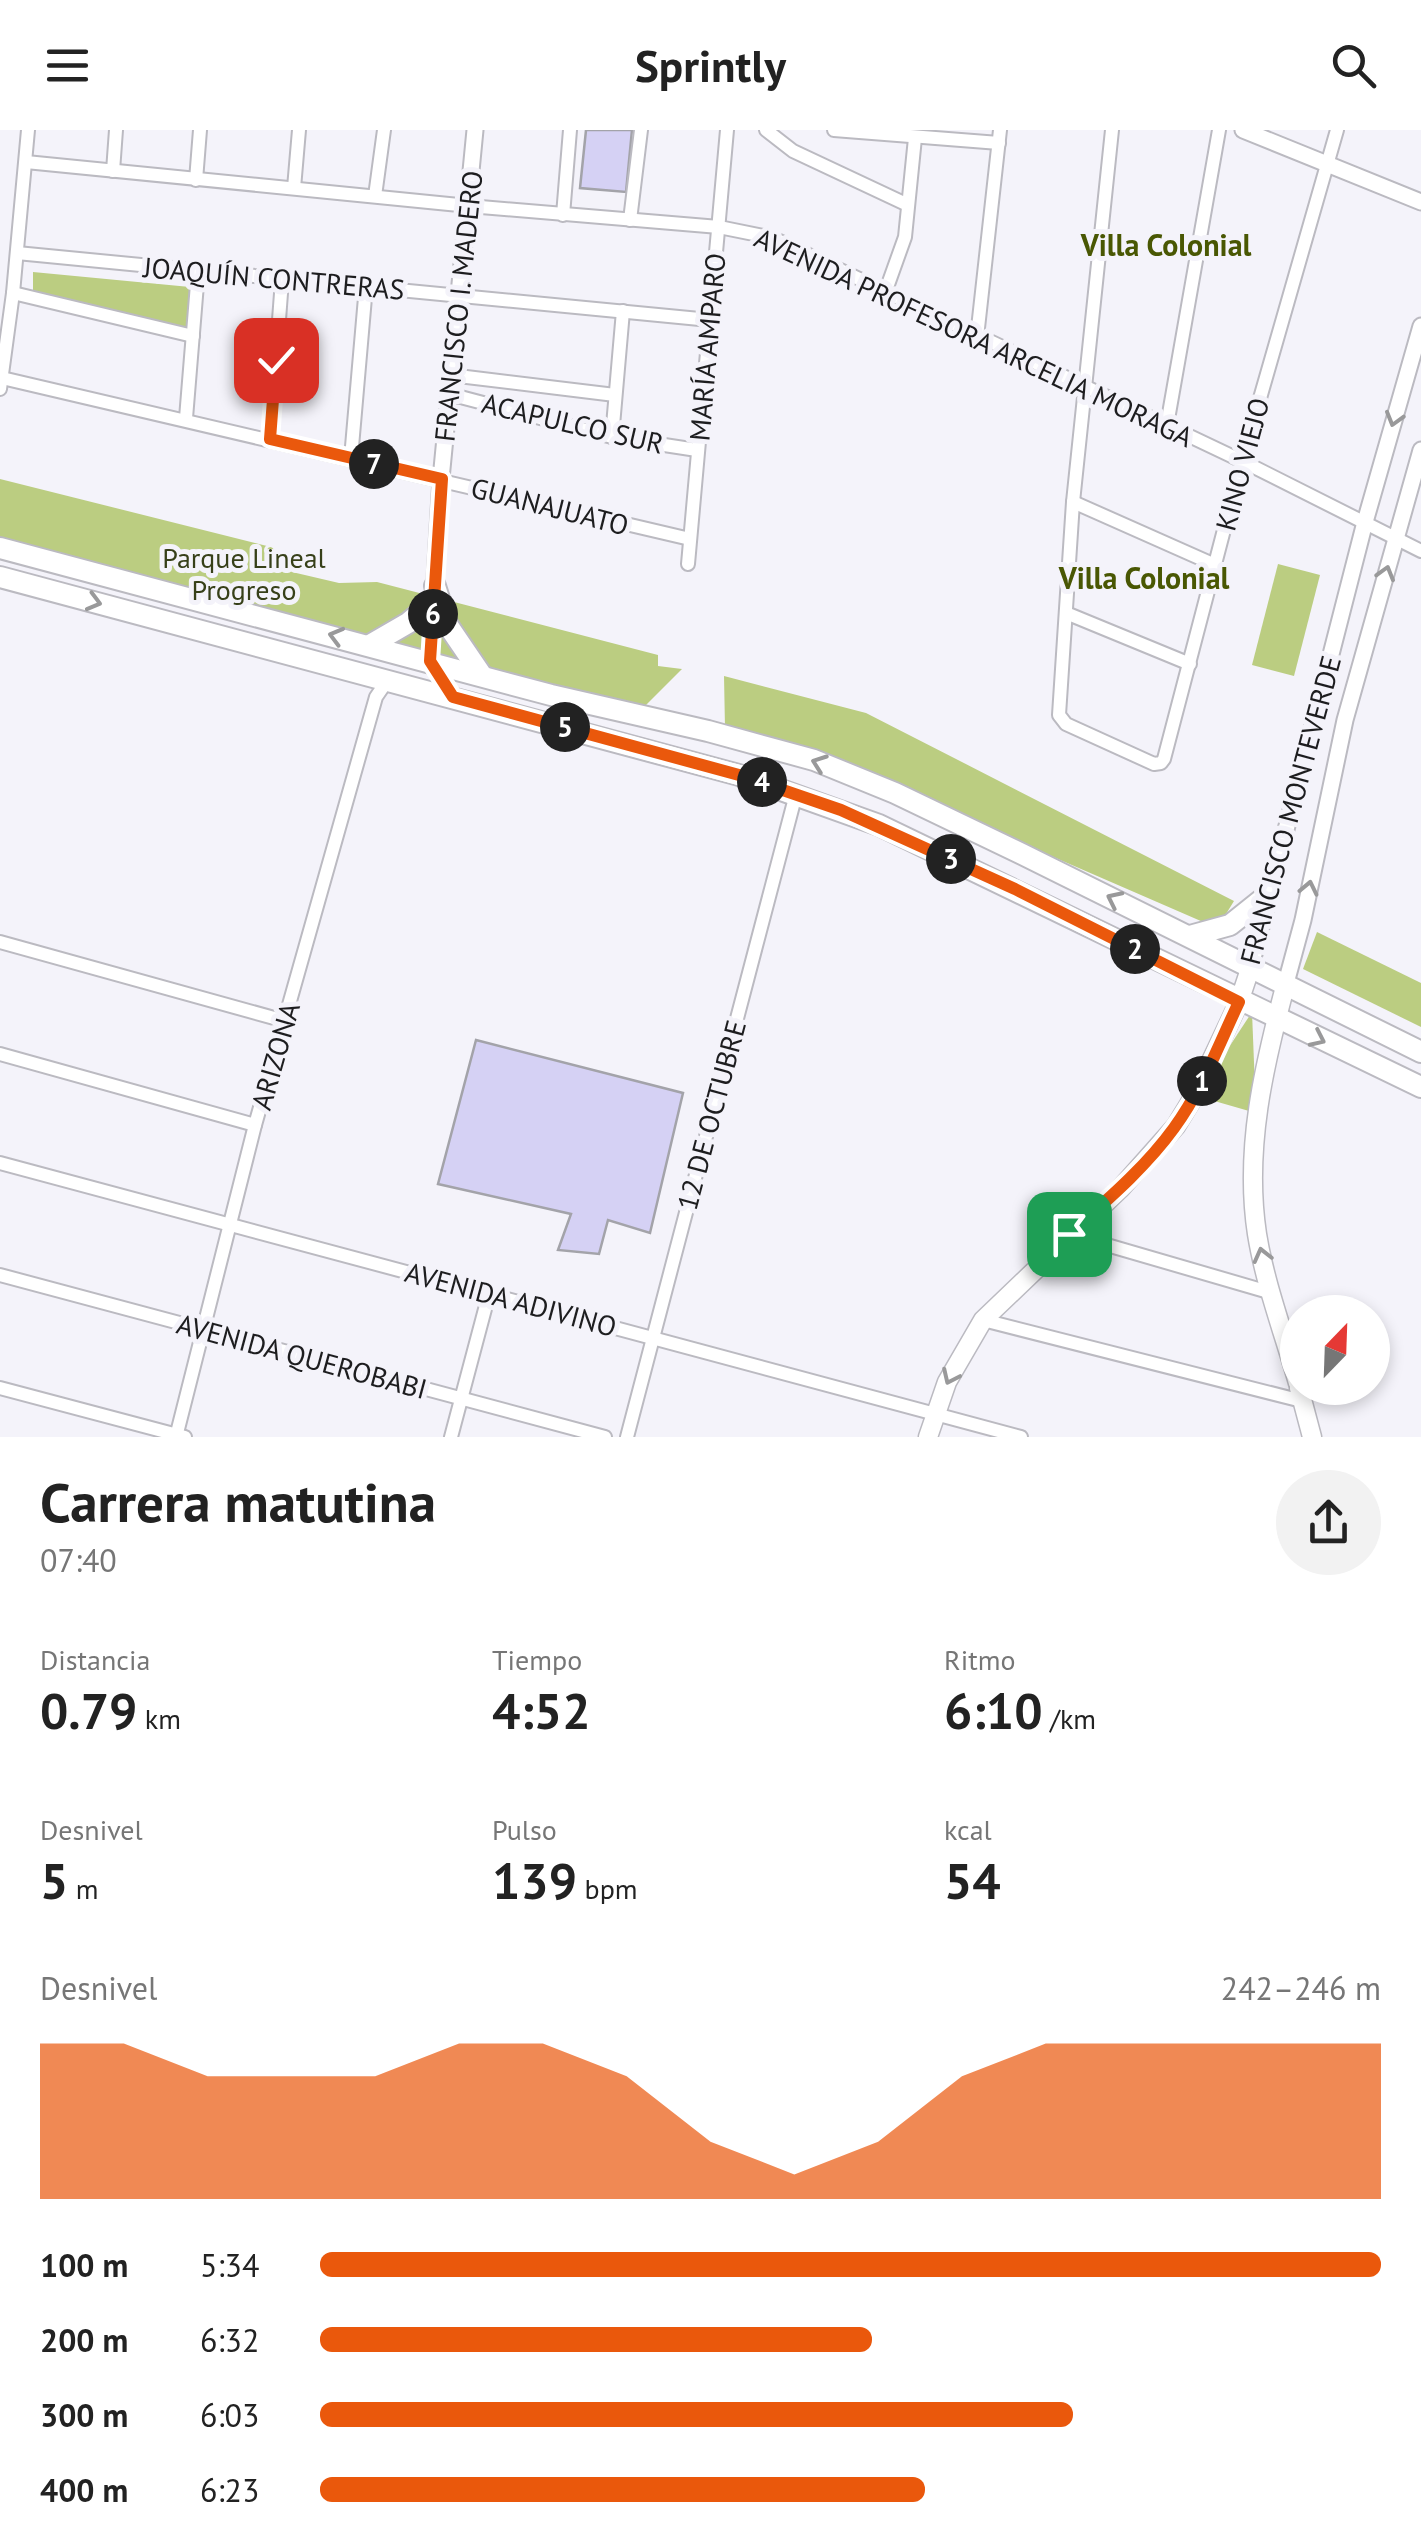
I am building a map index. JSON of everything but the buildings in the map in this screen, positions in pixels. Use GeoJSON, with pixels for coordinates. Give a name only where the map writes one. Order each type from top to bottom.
{"type":"FeatureCollection","features":[{"type":"Feature","properties":{"kind":"main road"},"geometry":{"type":"LineString","coordinates":[[0,548],[814,760],[895,793],[1421,1052]]}},
{"type":"Feature","properties":{"kind":"main road"},"geometry":{"type":"LineString","coordinates":[[0,577],[453,697],[796,794],[879,825],[1421,1087]]}},
{"type":"Feature","properties":{"kind":"main road"},"geometry":{"type":"LineString","coordinates":[[370,644],[408,623],[434,594],[447,624],[481,674]]}},
{"type":"Feature","properties":{"kind":"main road"},"geometry":{"type":"LineString","coordinates":[[387,681],[430,661]]}},
{"type":"Feature","properties":{"kind":"main road"},"geometry":{"type":"LineString","coordinates":[[430,661],[453,697]]}},
{"type":"Feature","properties":{"kind":"main road"},"geometry":{"type":"LineString","coordinates":[[1190,936],[1230,925],[1270,893]]}},
{"type":"Feature","properties":{"kind":"main road","name":"FRANCISCO MONTEVERDE"},"geometry":{"type":"LineString","coordinates":[[928,1437],[947,1382],[983,1320],[1128,1180],[1176,1126],[1239,1002],[1251,966]]}},
{"type":"Feature","properties":{"kind":"main road"},"geometry":{"type":"LineString","coordinates":[[1280,1321],[1256,1229],[1252,1149],[1262,1078],[1286,983]]}},
{"type":"Feature","properties":{"kind":"main road"},"geometry":{"type":"LineString","coordinates":[[1304,1405],[1312,1437]]}},
{"type":"Feature","properties":{"kind":"street"},"geometry":{"type":"LineString","coordinates":[[1,384],[14,293],[28,130]]}},
{"type":"Feature","properties":{"kind":"street"},"geometry":{"type":"LineString","coordinates":[[112,171],[116,130]]}},
{"type":"Feature","properties":{"kind":"street"},"geometry":{"type":"LineString","coordinates":[[196,180],[200,130]]}},
{"type":"Feature","properties":{"kind":"street"},"geometry":{"type":"LineString","coordinates":[[294,188],[300,130]]}},
{"type":"Feature","properties":{"kind":"street"},"geometry":{"type":"LineString","coordinates":[[375,196],[384,130]]}},
{"type":"Feature","properties":{"kind":"street","name":"FRANCISCO I. MADERO"},"geometry":{"type":"LineString","coordinates":[[430,661],[450,376],[475,130]]}},
{"type":"Feature","properties":{"kind":"street"},"geometry":{"type":"LineString","coordinates":[[563,214],[570,130]]}},
{"type":"Feature","properties":{"kind":"street"},"geometry":{"type":"LineString","coordinates":[[630,220],[641,130]]}},
{"type":"Feature","properties":{"kind":"street","name":"MARÍA AMPARO"},"geometry":{"type":"LineString","coordinates":[[688,564],[727,130]]}},
{"type":"Feature","properties":{"kind":"street"},"geometry":{"type":"LineString","coordinates":[[766,130],[793,150],[908,205]]}},
{"type":"Feature","properties":{"kind":"street"},"geometry":{"type":"LineString","coordinates":[[834,130],[915,138],[999,136],[977,336]]}},
{"type":"Feature","properties":{"kind":"street"},"geometry":{"type":"LineString","coordinates":[[1112,130],[1073,502],[1066,612],[1190,664]]}},
{"type":"Feature","properties":{"kind":"street"},"geometry":{"type":"LineString","coordinates":[[1167,425],[1218,130]]}},
{"type":"Feature","properties":{"kind":"street"},"geometry":{"type":"LineString","coordinates":[[1243,130],[1421,202]]}},
{"type":"Feature","properties":{"kind":"street","name":"KINO VIEJO"},"geometry":{"type":"LineString","coordinates":[[1066,612],[1061,721],[1154,764],[1161,763],[1337,130]]}},
{"type":"Feature","properties":{"kind":"street"},"geometry":{"type":"LineString","coordinates":[[885,292],[906,237],[915,138]]}},
{"type":"Feature","properties":{"kind":"street","name":"AVENIDA PROFESORA ARCELIA MORAGA"},"geometry":{"type":"LineString","coordinates":[[26,162],[719,227],[772,238],[1167,425],[1421,551]]}},
{"type":"Feature","properties":{"kind":"street","name":"JOAQUÍN CONTRERAS"},"geometry":{"type":"LineString","coordinates":[[17,254],[710,320]]}},
{"type":"Feature","properties":{"kind":"street"},"geometry":{"type":"LineString","coordinates":[[186,418],[198,272]]}},
{"type":"Feature","properties":{"kind":"street"},"geometry":{"type":"LineString","coordinates":[[270,439],[282,280]]}},
{"type":"Feature","properties":{"kind":"street"},"geometry":{"type":"LineString","coordinates":[[351,458],[366,286]]}},
{"type":"Feature","properties":{"kind":"street"},"geometry":{"type":"LineString","coordinates":[[14,293],[193,336]]}},
{"type":"Feature","properties":{"kind":"street"},"geometry":{"type":"LineString","coordinates":[[612,437],[622,311]]}},
{"type":"Feature","properties":{"kind":"street","name":"FRANCISCO MONTEVERDE"},"geometry":{"type":"LineString","coordinates":[[1251,966],[1365,522],[1421,326]]}},
{"type":"Feature","properties":{"kind":"street"},"geometry":{"type":"LineString","coordinates":[[450,376],[616,395]]}},
{"type":"Feature","properties":{"kind":"street","name":"GUANAJUATO"},"geometry":{"type":"LineString","coordinates":[[1,384],[186,418],[690,539]]}},
{"type":"Feature","properties":{"kind":"street","name":"ACAPULCO SUR"},"geometry":{"type":"LineString","coordinates":[[450,394],[612,437],[698,450]]}},
{"type":"Feature","properties":{"kind":"street"},"geometry":{"type":"LineString","coordinates":[[1286,983],[1345,720],[1421,450]]}},
{"type":"Feature","properties":{"kind":"street"},"geometry":{"type":"LineString","coordinates":[[1073,502],[1215,565]]}},
{"type":"Feature","properties":{"kind":"street","name":"ARIZONA"},"geometry":{"type":"LineString","coordinates":[[179,1436],[255,1125],[376,697],[387,681]]}},
{"type":"Feature","properties":{"kind":"street","name":"12 DE OCTUBRE"},"geometry":{"type":"LineString","coordinates":[[627,1437],[796,794]]}},
{"type":"Feature","properties":{"kind":"street"},"geometry":{"type":"LineString","coordinates":[[0,942],[285,1021]]}},
{"type":"Feature","properties":{"kind":"street"},"geometry":{"type":"LineString","coordinates":[[0,1054],[255,1125]]}},
{"type":"Feature","properties":{"kind":"street","name":"AVENIDA ADIVINO"},"geometry":{"type":"LineString","coordinates":[[0,1163],[1021,1437]]}},
{"type":"Feature","properties":{"kind":"street"},"geometry":{"type":"LineString","coordinates":[[1069,1234],[1272,1293]]}},
{"type":"Feature","properties":{"kind":"street","name":"AVENIDA QUEROBABI"},"geometry":{"type":"LineString","coordinates":[[0,1275],[605,1437]]}},
{"type":"Feature","properties":{"kind":"street"},"geometry":{"type":"LineString","coordinates":[[451,1437],[489,1294]]}},
{"type":"Feature","properties":{"kind":"street"},"geometry":{"type":"LineString","coordinates":[[983,1320],[1280,1386]]}},
{"type":"Feature","properties":{"kind":"street"},"geometry":{"type":"LineString","coordinates":[[0,1388],[179,1436]]}},
{"type":"Feature","properties":{"kind":"green space"},"geometry":{"type":"Polygon","coordinates":[[[33,272],[190,287],[186,327],[33,291],[33,272]]]}},
{"type":"Feature","properties":{"kind":"green space","name":"Parque Lineal Progreso"},"geometry":{"type":"Polygon","coordinates":[[[0,479],[275,548],[292,572],[339,583],[377,582],[658,655],[658,666],[682,669],[639,712],[0,542],[0,479]]]}},
{"type":"Feature","properties":{"kind":"green space"},"geometry":{"type":"Polygon","coordinates":[[[1278,564],[1320,575],[1294,676],[1252,665],[1278,564]]]}},
{"type":"Feature","properties":{"kind":"green space"},"geometry":{"type":"Polygon","coordinates":[[[724,676],[866,713],[1234,901],[1226,914],[1210,925],[892,787],[725,728],[724,676]]]}},
{"type":"Feature","properties":{"kind":"green space"},"geometry":{"type":"Polygon","coordinates":[[[1317,932],[1421,983],[1421,1027],[1303,969],[1317,932]]]}},
{"type":"Feature","properties":{"kind":"green space"},"geometry":{"type":"Polygon","coordinates":[[[1252,1012],[1256,1113],[1197,1096],[1252,1012]]]}},
{"type":"Feature","properties":{"kind":"district","name":"Villa Colonial"},"geometry":{"type":"Point","coordinates":[1166,244]}},
{"type":"Feature","properties":{"kind":"district","name":"Villa Colonial"},"geometry":{"type":"Point","coordinates":[1144,577]}},
{"type":"Feature","properties":{"kind":"route"},"geometry":{"type":"LineString","coordinates":[[276,360],[270,439],[442,479],[430,661],[453,697],[739,775],[841,810],[1015,889],[1239,1002],[1176,1126],[1128,1180],[1069,1234]]}}]}
